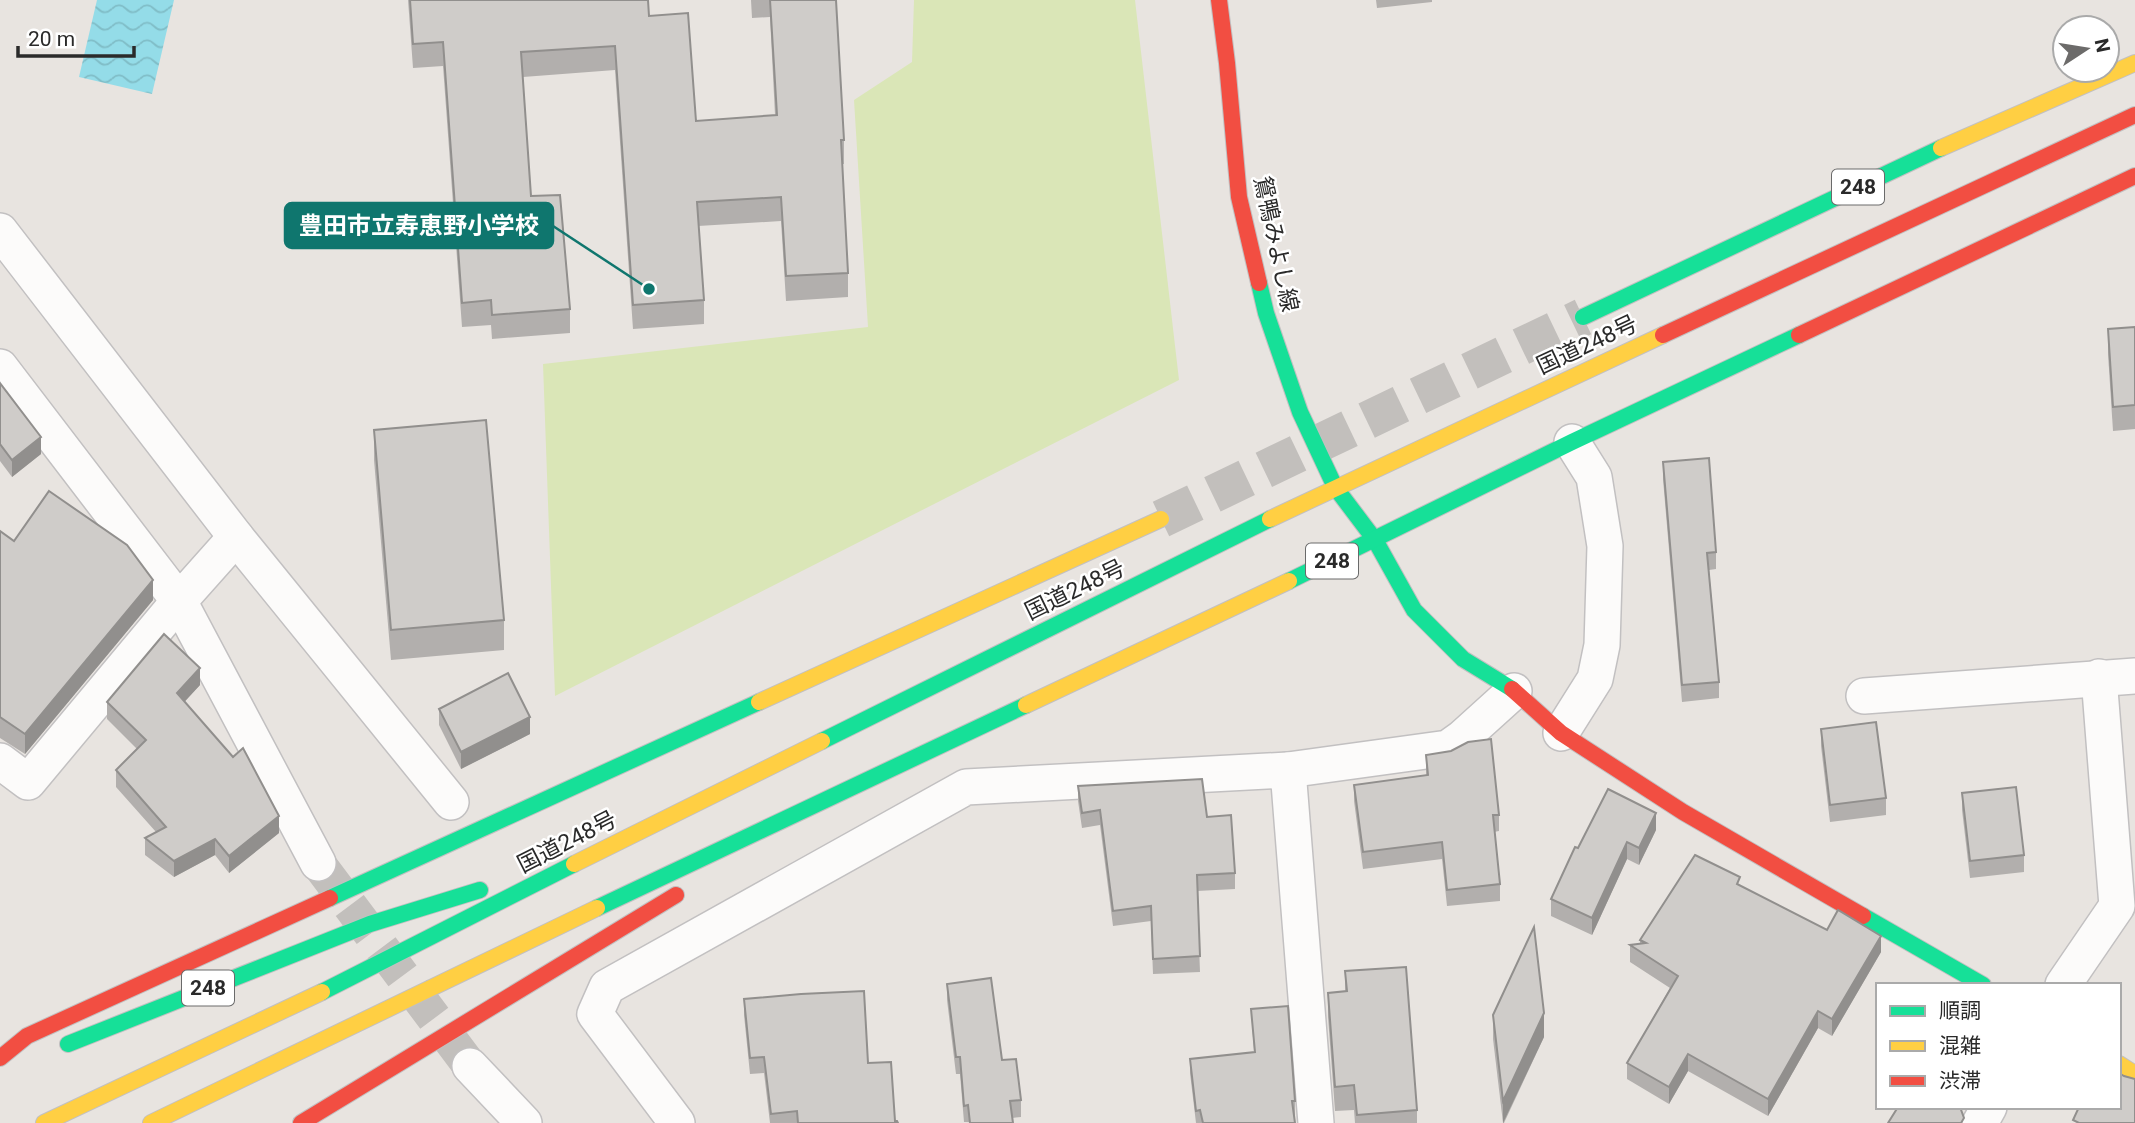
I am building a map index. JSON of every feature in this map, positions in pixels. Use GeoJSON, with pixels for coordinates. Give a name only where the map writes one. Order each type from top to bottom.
{"type":"FeatureCollection","features":[{"type":"Feature","properties":{"kind":"main road","name":"鴛鴨みよし線"},"geometry":{"type":"LineString","coordinates":[[1219,0],[1240,197],[1266,313],[1300,412],[1335,487],[1375,540],[1414,610],[1463,659],[1514,691],[1561,733],[1694,818],[1980,983]]}},
{"type":"Feature","properties":{"kind":"main road","name":"248"},"geometry":{"type":"LineString","coordinates":[[1583,317],[1973,133],[2135,63]]}},
{"type":"Feature","properties":{"kind":"main road","name":"国道248号"},"geometry":{"type":"LineString","coordinates":[[44,1123],[344,981],[599,851],[1335,487],[2135,115]]}},
{"type":"Feature","properties":{"kind":"main road","name":"248"},"geometry":{"type":"LineString","coordinates":[[151,1123],[468,969],[1375,540],[1572,442],[2135,176]]}},
{"type":"Feature","properties":{"kind":"main road","name":"248"},"geometry":{"type":"LineString","coordinates":[[0,1058],[27,1036],[1161,519]]}},
{"type":"Feature","properties":{"kind":"main road","name":"248"},"geometry":{"type":"LineString","coordinates":[[728,864],[870,779]]}},
{"type":"Feature","properties":{"kind":"main road","name":"248"},"geometry":{"type":"LineString","coordinates":[[49,1052],[370,923],[417,911],[599,851]]}},
{"type":"Feature","properties":{"kind":"main road"},"geometry":{"type":"LineString","coordinates":[[301,1123],[692,885]]}},
{"type":"Feature","properties":{"kind":"main road"},"geometry":{"type":"LineString","coordinates":[[0,1070],[24,1061]]}},
{"type":"Feature","properties":{"kind":"street"},"geometry":{"type":"LineString","coordinates":[[0,232],[236,537],[451,802]]}},
{"type":"Feature","properties":{"kind":"street"},"geometry":{"type":"LineString","coordinates":[[0,367],[180,601],[318,863]]}},
{"type":"Feature","properties":{"kind":"street"},"geometry":{"type":"LineString","coordinates":[[1561,733],[1595,679],[1602,645],[1605,546],[1594,477],[1572,442]]}},
{"type":"Feature","properties":{"kind":"street"},"geometry":{"type":"LineString","coordinates":[[0,761],[28,782],[236,537]]}},
{"type":"Feature","properties":{"kind":"street"},"geometry":{"type":"LineString","coordinates":[[1864,696],[2135,676]]}},
{"type":"Feature","properties":{"kind":"street"},"geometry":{"type":"LineString","coordinates":[[2064,983],[2117,906],[2099,677]]}},
{"type":"Feature","properties":{"kind":"street"},"geometry":{"type":"LineString","coordinates":[[677,1123],[595,1014],[607,986],[966,787],[1288,770],[1448,748],[1514,691]]}},
{"type":"Feature","properties":{"kind":"street"},"geometry":{"type":"LineString","coordinates":[[953,740],[966,787]]}},
{"type":"Feature","properties":{"kind":"street"},"geometry":{"type":"LineString","coordinates":[[1288,770],[1316,1123]]}},
{"type":"Feature","properties":{"kind":"street"},"geometry":{"type":"LineString","coordinates":[[470,1066],[524,1123]]}},
{"type":"Feature","properties":{"kind":"green space"},"geometry":{"type":"Polygon","coordinates":[[[914,0],[1135,0],[1179,380],[555,696],[543,364],[868,327],[854,100],[912,62],[914,0]]]}},
{"type":"Feature","properties":{"kind":"water"},"geometry":{"type":"Polygon","coordinates":[[[97,0],[174,0],[152,94],[79,77],[97,0]]]}},
{"type":"Feature","properties":{"kind":"building"},"geometry":{"type":"Polygon","coordinates":[[[410,0],[648,0],[649,16],[688,13],[696,121],[777,115],[770,0],[836,0],[848,273],[786,276],[781,197],[697,202],[704,300],[633,305],[615,46],[521,52],[531,196],[560,195],[570,309],[492,315],[491,300],[462,303],[443,42],[413,44],[410,0]]]}},
{"type":"Feature","properties":{"kind":"building"},"geometry":{"type":"Polygon","coordinates":[[[2135,327],[2135,405],[2113,407],[2108,329],[2135,327]]]}},
{"type":"Feature","properties":{"kind":"building"},"geometry":{"type":"Polygon","coordinates":[[[0,383],[41,437],[12,460],[0,444],[0,383]]]}},
{"type":"Feature","properties":{"kind":"building"},"geometry":{"type":"Polygon","coordinates":[[[486,420],[504,620],[391,630],[374,430],[486,420]]]}},
{"type":"Feature","properties":{"kind":"building"},"geometry":{"type":"Polygon","coordinates":[[[1709,458],[1716,552],[1707,553],[1719,682],[1682,685],[1663,462],[1709,458]]]}},
{"type":"Feature","properties":{"kind":"building"},"geometry":{"type":"Polygon","coordinates":[[[49,491],[127,545],[153,580],[25,734],[0,717],[0,531],[14,541],[49,491]]]}},
{"type":"Feature","properties":{"kind":"building"},"geometry":{"type":"Polygon","coordinates":[[[164,634],[200,668],[177,693],[233,757],[243,748],[279,816],[229,856],[215,839],[174,861],[145,838],[166,827],[116,770],[146,740],[107,702],[164,634]]]}},
{"type":"Feature","properties":{"kind":"building"},"geometry":{"type":"Polygon","coordinates":[[[508,673],[530,717],[461,752],[439,709],[508,673]]]}},
{"type":"Feature","properties":{"kind":"building"},"geometry":{"type":"Polygon","coordinates":[[[1876,722],[1886,798],[1830,805],[1821,729],[1876,722]]]}},
{"type":"Feature","properties":{"kind":"building"},"geometry":{"type":"Polygon","coordinates":[[[1491,739],[1499,815],[1493,815],[1500,884],[1447,890],[1442,842],[1363,852],[1354,785],[1428,775],[1426,755],[1451,751],[1468,742],[1491,739]]]}},
{"type":"Feature","properties":{"kind":"building"},"geometry":{"type":"Polygon","coordinates":[[[1202,779],[1207,817],[1231,815],[1235,873],[1197,875],[1200,956],[1153,959],[1151,906],[1113,911],[1100,810],[1082,813],[1078,786],[1202,779]]]}},
{"type":"Feature","properties":{"kind":"building"},"geometry":{"type":"Polygon","coordinates":[[[2016,787],[2024,855],[1970,861],[1962,793],[2016,787]]]}},
{"type":"Feature","properties":{"kind":"building"},"geometry":{"type":"Polygon","coordinates":[[[1608,789],[1656,813],[1639,848],[1627,842],[1592,918],[1551,899],[1575,847],[1578,848],[1608,789]]]}},
{"type":"Feature","properties":{"kind":"building"},"geometry":{"type":"Polygon","coordinates":[[[1695,855],[1740,877],[1737,884],[1827,930],[1838,910],[1881,936],[1832,1019],[1818,1011],[1768,1099],[1688,1054],[1669,1087],[1627,1063],[1678,976],[1630,945],[1646,943],[1640,940],[1695,855]]]}},
{"type":"Feature","properties":{"kind":"building"},"geometry":{"type":"Polygon","coordinates":[[[1534,927],[1544,1013],[1503,1101],[1493,1015],[1534,927]]]}},
{"type":"Feature","properties":{"kind":"building"},"geometry":{"type":"Polygon","coordinates":[[[1406,967],[1417,1110],[1357,1115],[1354,1085],[1335,1087],[1328,993],[1347,991],[1345,971],[1406,967]]]}},
{"type":"Feature","properties":{"kind":"building"},"geometry":{"type":"Polygon","coordinates":[[[991,978],[1002,1060],[1016,1059],[1021,1100],[1010,1101],[1013,1123],[970,1123],[968,1105],[964,1106],[960,1057],[956,1057],[947,984],[991,978]]]}},
{"type":"Feature","properties":{"kind":"building"},"geometry":{"type":"Polygon","coordinates":[[[864,991],[868,1063],[891,1062],[895,1121],[898,1123],[798,1123],[797,1111],[771,1114],[764,1057],[750,1058],[744,999],[864,991]]]}},
{"type":"Feature","properties":{"kind":"building"},"geometry":{"type":"Polygon","coordinates":[[[1288,1006],[1295,1123],[1203,1123],[1200,1110],[1196,1111],[1190,1059],[1255,1052],[1251,1009],[1288,1006]]]}},
{"type":"Feature","properties":{"kind":"building"},"geometry":{"type":"Polygon","coordinates":[[[2121,1074],[2135,1079],[2135,1123],[2079,1123],[2073,1120],[2078,1109],[2121,1109],[2121,1074]]]}},
{"type":"Feature","properties":{"kind":"building"},"geometry":{"type":"Polygon","coordinates":[[[1897,1109],[1961,1109],[1964,1118],[1961,1123],[1888,1123],[1897,1109]]]}},
{"type":"Feature","properties":{"kind":"tunnel"},"geometry":{"type":"LineString","coordinates":[[1161,519],[1583,317]]}},
{"type":"Feature","properties":{"kind":"tunnel"},"geometry":{"type":"LineString","coordinates":[[318,863],[470,1066]]}},
{"type":"Feature","properties":{"kind":"traffic: fast"},"geometry":{"type":"LineString","coordinates":[[1583,317],[1941,148]]}},
{"type":"Feature","properties":{"kind":"traffic: fast"},"geometry":{"type":"LineString","coordinates":[[1259,283],[1266,313],[1300,412],[1335,487],[1375,540],[1414,610],[1463,659],[1512,689]]}},
{"type":"Feature","properties":{"kind":"traffic: fast"},"geometry":{"type":"LineString","coordinates":[[1289,581],[1572,442],[1799,335]]}},
{"type":"Feature","properties":{"kind":"traffic: fast"},"geometry":{"type":"LineString","coordinates":[[822,741],[1270,519]]}},
{"type":"Feature","properties":{"kind":"traffic: fast"},"geometry":{"type":"LineString","coordinates":[[330,898],[759,702]]}},
{"type":"Feature","properties":{"kind":"traffic: fast"},"geometry":{"type":"LineString","coordinates":[[597,908],[1026,705]]}},
{"type":"Feature","properties":{"kind":"traffic: fast"},"geometry":{"type":"LineString","coordinates":[[322,992],[574,864]]}},
{"type":"Feature","properties":{"kind":"traffic: fast"},"geometry":{"type":"LineString","coordinates":[[68,1044],[370,924],[480,890]]}},
{"type":"Feature","properties":{"kind":"traffic: fast"},"geometry":{"type":"LineString","coordinates":[[1863,916],[1980,983]]}},
{"type":"Feature","properties":{"kind":"traffic: slow"},"geometry":{"type":"LineString","coordinates":[[1941,148],[2135,63]]}},
{"type":"Feature","properties":{"kind":"traffic: slow"},"geometry":{"type":"LineString","coordinates":[[1270,519],[1663,335]]}},
{"type":"Feature","properties":{"kind":"traffic: slow"},"geometry":{"type":"LineString","coordinates":[[759,702],[1161,519]]}},
{"type":"Feature","properties":{"kind":"traffic: slow"},"geometry":{"type":"LineString","coordinates":[[1026,705],[1289,581]]}},
{"type":"Feature","properties":{"kind":"traffic: slow"},"geometry":{"type":"LineString","coordinates":[[574,864],[822,741]]}},
{"type":"Feature","properties":{"kind":"traffic: slow"},"geometry":{"type":"LineString","coordinates":[[151,1123],[597,908]]}},
{"type":"Feature","properties":{"kind":"traffic: slow"},"geometry":{"type":"LineString","coordinates":[[44,1123],[322,992]]}},
{"type":"Feature","properties":{"kind":"traffic: slow"},"geometry":{"type":"LineString","coordinates":[[2121,1065],[2135,1074]]}},
{"type":"Feature","properties":{"kind":"traffic: jam"},"geometry":{"type":"LineString","coordinates":[[1219,0],[1239,197],[1259,283]]}},
{"type":"Feature","properties":{"kind":"traffic: jam"},"geometry":{"type":"LineString","coordinates":[[1663,335],[2135,115]]}},
{"type":"Feature","properties":{"kind":"traffic: jam"},"geometry":{"type":"LineString","coordinates":[[1799,335],[2135,176]]}},
{"type":"Feature","properties":{"kind":"traffic: jam"},"geometry":{"type":"LineString","coordinates":[[1512,689],[1561,733],[1683,812],[1863,916]]}},
{"type":"Feature","properties":{"kind":"traffic: jam"},"geometry":{"type":"LineString","coordinates":[[301,1123],[676,895]]}},
{"type":"Feature","properties":{"kind":"traffic: jam"},"geometry":{"type":"LineString","coordinates":[[0,1058],[27,1036],[330,898]]}},
{"type":"Feature","properties":{"kind":"place","name":"豊田市立寿恵野小学校"},"geometry":{"type":"Point","coordinates":[649,289]}}]}
